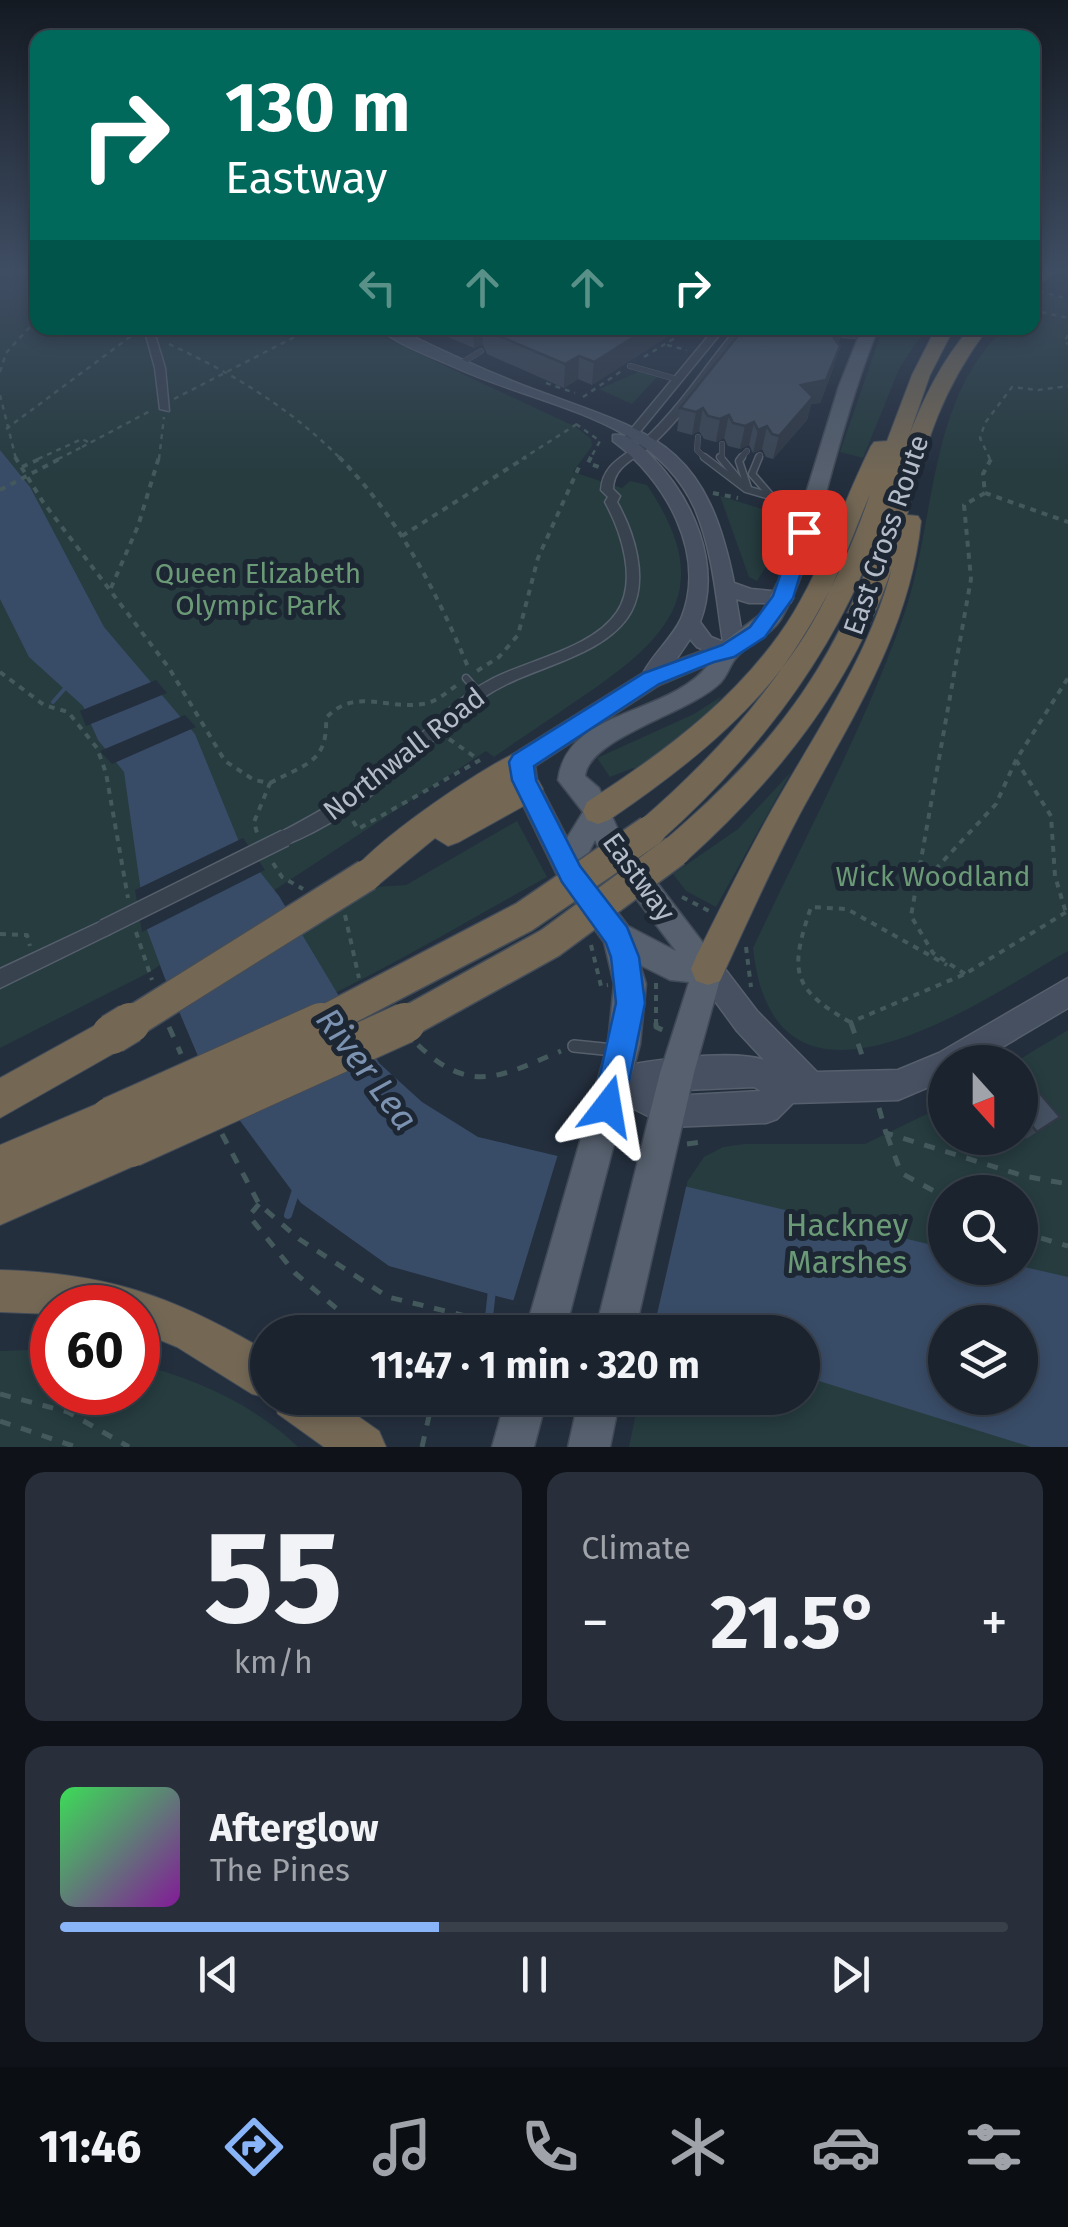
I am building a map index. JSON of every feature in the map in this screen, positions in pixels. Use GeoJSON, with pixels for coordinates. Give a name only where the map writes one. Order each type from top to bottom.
{"type":"FeatureCollection","features":[{"type":"Feature","properties":{"kind":"highway","name":"East Cross Route"},"geometry":{"type":"LineString","coordinates":[[121,1132],[372,1038],[476,985],[618,898],[767,716],[814,647],[868,531],[908,408],[940,340]]}},
{"type":"Feature","properties":{"kind":"highway","name":"East Cross Route"},"geometry":{"type":"LineString","coordinates":[[663,841],[758,775],[824,686],[864,611],[940,382],[966,340]]}},
{"type":"Feature","properties":{"kind":"highway"},"geometry":{"type":"LineString","coordinates":[[598,811],[698,740],[776,657],[805,615],[877,454],[908,408]]}},
{"type":"Feature","properties":{"kind":"highway"},"geometry":{"type":"LineString","coordinates":[[708,969],[789,806],[880,640],[897,592],[907,542],[909,475]]}},
{"type":"Feature","properties":{"kind":"highway"},"geometry":{"type":"LineString","coordinates":[[0,1099],[367,876],[412,856],[524,775]]}},
{"type":"Feature","properties":{"kind":"highway"},"geometry":{"type":"LineString","coordinates":[[0,1165],[121,1132]]}},
{"type":"Feature","properties":{"kind":"highway"},"geometry":{"type":"LineString","coordinates":[[0,1205],[121,1132]]}},
{"type":"Feature","properties":{"kind":"highway"},"geometry":{"type":"LineString","coordinates":[[0,1291],[30,1291]]}},
{"type":"Feature","properties":{"kind":"highway"},"geometry":{"type":"LineString","coordinates":[[160,1318],[191,1331],[250,1367]]}},
{"type":"Feature","properties":{"kind":"highway"},"geometry":{"type":"LineString","coordinates":[[318,1415],[359,1445]]}},
{"type":"Feature","properties":{"kind":"main road"},"geometry":{"type":"LineString","coordinates":[[524,775],[652,679],[730,649],[765,625],[782,598],[847,386],[866,340]]}},
{"type":"Feature","properties":{"kind":"main road"},"geometry":{"type":"LineString","coordinates":[[574,784],[570,777],[573,755],[588,743],[696,694],[713,680],[730,649]]}},
{"type":"Feature","properties":{"kind":"main road"},"geometry":{"type":"LineString","coordinates":[[524,775],[574,784]]}},
{"type":"Feature","properties":{"kind":"main road","name":"Eastway"},"geometry":{"type":"LineString","coordinates":[[524,775],[571,874],[617,936],[630,984],[618,1068],[550,1315]]}},
{"type":"Feature","properties":{"kind":"main road","name":"Eastway"},"geometry":{"type":"LineString","coordinates":[[574,784],[590,796],[610,842],[708,969]]}},
{"type":"Feature","properties":{"kind":"main road"},"geometry":{"type":"LineString","coordinates":[[571,874],[574,852],[598,811]]}},
{"type":"Feature","properties":{"kind":"main road","name":"Eastway"},"geometry":{"type":"LineString","coordinates":[[617,936],[670,965],[708,969]]}},
{"type":"Feature","properties":{"kind":"main road"},"geometry":{"type":"LineString","coordinates":[[619,1315],[676,1074],[708,969]]}},
{"type":"Feature","properties":{"kind":"main road"},"geometry":{"type":"LineString","coordinates":[[513,1447],[522,1415]]}},
{"type":"Feature","properties":{"kind":"main road"},"geometry":{"type":"LineString","coordinates":[[588,1447],[596,1415]]}},
{"type":"Feature","properties":{"kind":"street"},"geometry":{"type":"LineString","coordinates":[[409,340],[460,364],[572,407],[573,416],[637,442],[678,467],[706,514],[722,586],[730,649],[704,642],[689,623]]}},
{"type":"Feature","properties":{"kind":"street"},"geometry":{"type":"LineString","coordinates":[[637,442],[676,379],[710,340]]}},
{"type":"Feature","properties":{"kind":"street"},"geometry":{"type":"LineString","coordinates":[[637,442],[731,340]]}},
{"type":"Feature","properties":{"kind":"street"},"geometry":{"type":"LineString","coordinates":[[154,342],[164,409]]}},
{"type":"Feature","properties":{"kind":"street"},"geometry":{"type":"LineString","coordinates":[[637,442],[683,514],[697,561],[699,593],[689,623],[652,679]]}},
{"type":"Feature","properties":{"kind":"street","name":"Northwall Road"},"geometry":{"type":"LineString","coordinates":[[0,979],[286,838],[373,784],[473,682],[602,634],[624,613],[631,596],[625,532],[611,502],[614,496],[606,490],[607,477],[637,442]]}},
{"type":"Feature","properties":{"kind":"street"},"geometry":{"type":"LineString","coordinates":[[722,586],[748,596],[782,598]]}},
{"type":"Feature","properties":{"kind":"street"},"geometry":{"type":"LineString","coordinates":[[708,969],[799,1088]]}},
{"type":"Feature","properties":{"kind":"street"},"geometry":{"type":"LineString","coordinates":[[979,1045],[1068,992]]}},
{"type":"Feature","properties":{"kind":"street"},"geometry":{"type":"LineString","coordinates":[[618,1068],[670,1112],[766,1108],[799,1088]]}},
{"type":"Feature","properties":{"kind":"street"},"geometry":{"type":"LineString","coordinates":[[618,1068],[676,1074],[757,1072],[799,1088],[898,1085],[928,1072]]}},
{"type":"Feature","properties":{"kind":"lane"},"geometry":{"type":"LineString","coordinates":[[460,364],[482,352]]}},
{"type":"Feature","properties":{"kind":"lane"},"geometry":{"type":"LineString","coordinates":[[630,366],[676,379]]}},
{"type":"Feature","properties":{"kind":"lane"},"geometry":{"type":"LineString","coordinates":[[698,437],[697,450],[727,482],[760,496],[812,508]]}},
{"type":"Feature","properties":{"kind":"lane"},"geometry":{"type":"LineString","coordinates":[[722,444],[720,457],[737,481],[760,496]]}},
{"type":"Feature","properties":{"kind":"lane"},"geometry":{"type":"LineString","coordinates":[[747,451],[740,461],[748,488]]}},
{"type":"Feature","properties":{"kind":"lane"},"geometry":{"type":"LineString","coordinates":[[760,455],[752,474],[756,483],[778,500]]}},
{"type":"Feature","properties":{"kind":"lane"},"geometry":{"type":"LineString","coordinates":[[574,1046],[618,1068]]}},
{"type":"Feature","properties":{"kind":"path"},"geometry":{"type":"LineString","coordinates":[[0,372],[6,353],[18,340]]}},
{"type":"Feature","properties":{"kind":"path"},"geometry":{"type":"LineString","coordinates":[[6,429],[122,340]]}},
{"type":"Feature","properties":{"kind":"path"},"geometry":{"type":"LineString","coordinates":[[229,371],[290,340]]}},
{"type":"Feature","properties":{"kind":"path"},"geometry":{"type":"LineString","coordinates":[[154,342],[190,352],[229,371],[274,397],[311,426],[370,492],[402,536],[446,606],[473,682]]}},
{"type":"Feature","properties":{"kind":"path"},"geometry":{"type":"LineString","coordinates":[[664,344],[697,352]]}},
{"type":"Feature","properties":{"kind":"path"},"geometry":{"type":"LineString","coordinates":[[985,492],[983,474],[992,456],[980,438],[1012,387],[1068,386]]}},
{"type":"Feature","properties":{"kind":"path"},"geometry":{"type":"LineString","coordinates":[[0,395],[14,456],[43,502],[169,668],[225,761],[254,780],[270,783]]}},
{"type":"Feature","properties":{"kind":"path"},"geometry":{"type":"LineString","coordinates":[[111,588],[150,494],[159,461],[164,409]]}},
{"type":"Feature","properties":{"kind":"path"},"geometry":{"type":"LineString","coordinates":[[402,536],[577,424],[600,441],[588,463],[594,465]]}},
{"type":"Feature","properties":{"kind":"path"},"geometry":{"type":"LineString","coordinates":[[22,467],[82,439],[90,443]]}},
{"type":"Feature","properties":{"kind":"path"},"geometry":{"type":"LineString","coordinates":[[0,490],[82,448]]}},
{"type":"Feature","properties":{"kind":"path"},"geometry":{"type":"LineString","coordinates":[[261,846],[254,822],[270,783],[320,755],[327,741],[326,718],[339,706],[359,700],[424,704],[473,682],[518,635],[538,558],[571,480],[580,466],[584,468]]}},
{"type":"Feature","properties":{"kind":"path"},"geometry":{"type":"LineString","coordinates":[[985,492],[1068,522]]}},
{"type":"Feature","properties":{"kind":"path"},"geometry":{"type":"LineString","coordinates":[[965,974],[933,953],[911,916],[971,579],[964,505],[985,492]]}},
{"type":"Feature","properties":{"kind":"path"},"geometry":{"type":"LineString","coordinates":[[919,887],[996,804],[1016,760],[1068,678]]}},
{"type":"Feature","properties":{"kind":"path"},"geometry":{"type":"LineString","coordinates":[[352,821],[358,829],[480,760],[449,739]]}},
{"type":"Feature","properties":{"kind":"path"},"geometry":{"type":"LineString","coordinates":[[851,1022],[965,974],[1067,912],[1055,876],[1051,816],[1016,760]]}},
{"type":"Feature","properties":{"kind":"path"},"geometry":{"type":"LineString","coordinates":[[272,862],[282,877],[314,896]]}},
{"type":"Feature","properties":{"kind":"path"},"geometry":{"type":"LineString","coordinates":[[330,906],[346,916],[356,975],[367,988]]}},
{"type":"Feature","properties":{"kind":"path"},"geometry":{"type":"LineString","coordinates":[[928,1188],[902,1173],[851,1022],[816,1004],[798,986],[796,950],[812,907],[847,909],[965,974]]}},
{"type":"Feature","properties":{"kind":"path"},"geometry":{"type":"LineString","coordinates":[[0,934],[27,934],[30,946]]}},
{"type":"Feature","properties":{"kind":"path"},"geometry":{"type":"LineString","coordinates":[[747,942],[746,967],[756,999]]}},
{"type":"Feature","properties":{"kind":"path"},"geometry":{"type":"LineString","coordinates":[[646,982],[656,982],[656,1027],[666,1031]]}},
{"type":"Feature","properties":{"kind":"path"},"geometry":{"type":"LineString","coordinates":[[413,1039],[424,1052],[473,1081],[492,1079],[574,1046]]}},
{"type":"Feature","properties":{"kind":"path"},"geometry":{"type":"LineString","coordinates":[[886,1133],[1024,1176],[1068,1184]]}},
{"type":"Feature","properties":{"kind":"path"},"geometry":{"type":"LineString","coordinates":[[344,1315],[295,1273],[249,1216],[259,1204],[299,1239],[388,1297],[462,1315]]}},
{"type":"Feature","properties":{"kind":"path"},"geometry":{"type":"LineString","coordinates":[[1038,1237],[1068,1246]]}},
{"type":"Feature","properties":{"kind":"path"},"geometry":{"type":"LineString","coordinates":[[0,1394],[54,1404],[102,1427],[129,1447]]}},
{"type":"Feature","properties":{"kind":"path"},"geometry":{"type":"LineString","coordinates":[[422,1447],[429,1415]]}},
{"type":"Feature","properties":{"kind":"path"},"geometry":{"type":"LineString","coordinates":[[0,1421],[76,1447]]}},
{"type":"Feature","properties":{"kind":"green space","name":"Queen Elizabeth Olympic Park"},"geometry":{"type":"Polygon","coordinates":[[[0,340],[389,340],[576,427],[591,439],[592,446],[573,472],[622,488],[630,481],[647,485],[678,548],[681,575],[677,600],[666,623],[624,666],[494,757],[486,751],[148,973],[0,1048],[0,340]]]}},
{"type":"Feature","properties":{"kind":"green space"},"geometry":{"type":"Polygon","coordinates":[[[879,340],[918,340],[899,369],[863,458],[840,452],[879,340]]]}},
{"type":"Feature","properties":{"kind":"green space","name":"Wick Woodland"},"geometry":{"type":"Polygon","coordinates":[[[995,340],[1068,340],[1068,951],[933,1026],[884,1044],[838,1050],[798,1039],[769,1007],[753,948],[850,746],[901,623],[913,586],[946,428],[960,391],[995,340]]]}},
{"type":"Feature","properties":{"kind":"green space"},"geometry":{"type":"Polygon","coordinates":[[[638,372],[657,377],[632,404],[599,389],[638,372]]]}},
{"type":"Feature","properties":{"kind":"green space"},"geometry":{"type":"Polygon","coordinates":[[[720,496],[788,517],[780,544],[757,581],[749,577],[720,496]]]}},
{"type":"Feature","properties":{"kind":"green space"},"geometry":{"type":"Polygon","coordinates":[[[722,696],[701,725],[638,773],[633,768],[610,777],[597,758],[694,714],[722,696]]]}},
{"type":"Feature","properties":{"kind":"green space"},"geometry":{"type":"Polygon","coordinates":[[[791,772],[716,907],[686,891],[673,874],[738,829],[791,772]]]}},
{"type":"Feature","properties":{"kind":"green space"},"geometry":{"type":"Polygon","coordinates":[[[517,821],[547,877],[335,993],[301,934],[375,887],[406,885],[517,821]]]}},
{"type":"Feature","properties":{"kind":"green space","name":"Hackney Marshes"},"geometry":{"type":"Polygon","coordinates":[[[1068,1030],[1068,1447],[629,1447],[636,1415],[820,1415],[820,1315],[657,1315],[687,1182],[704,1157],[723,1147],[744,1144],[865,1144],[928,1113],[928,1155],[1038,1155],[1038,1048],[1068,1030]]]}},
{"type":"Feature","properties":{"kind":"green space"},"geometry":{"type":"Polygon","coordinates":[[[30,1350],[30,1415],[160,1415],[160,1371],[244,1406],[250,1415],[264,1419],[298,1447],[0,1447],[0,1351],[30,1350]]]}},
{"type":"Feature","properties":{"kind":"water","name":"River Lea"},"geometry":{"type":"Polygon","coordinates":[[[0,450],[30,487],[104,627],[195,734],[242,849],[279,896],[379,1063],[422,1102],[478,1137],[928,1244],[928,1285],[1038,1285],[1038,1270],[1068,1277],[1068,1447],[1031,1447],[928,1415],[1038,1415],[1038,1305],[928,1305],[928,1415],[820,1381],[820,1315],[576,1315],[389,1266],[301,1203],[206,1075],[164,976],[146,927],[124,772],[98,740],[83,706],[29,657],[0,599],[0,450]]]}},
{"type":"Feature","properties":{"kind":"pier"},"geometry":{"type":"Polygon","coordinates":[[[156,680],[167,693],[86,726],[80,711],[156,680]]]}},
{"type":"Feature","properties":{"kind":"pier"},"geometry":{"type":"Polygon","coordinates":[[[185,715],[196,727],[112,764],[100,751],[185,715]]]}},
{"type":"Feature","properties":{"kind":"pier"},"geometry":{"type":"Polygon","coordinates":[[[243,838],[265,870],[142,932],[135,890],[243,838]]]}},
{"type":"Feature","properties":{"kind":"pier"},"geometry":{"type":"Polygon","coordinates":[[[559,1151],[687,1183],[657,1315],[554,1315],[512,1305],[559,1151]]]}},
{"type":"Feature","properties":{"kind":"building"},"geometry":{"type":"Polygon","coordinates":[[[507,340],[630,340],[594,362],[579,356],[565,364],[507,340]]]}},
{"type":"Feature","properties":{"kind":"building"},"geometry":{"type":"Polygon","coordinates":[[[735,340],[835,340],[840,346],[826,380],[801,385],[813,397],[779,436],[767,426],[758,430],[754,422],[745,426],[733,423],[729,415],[720,419],[708,416],[703,408],[696,412],[680,408],[735,340]]]}},
{"type":"Feature","properties":{"kind":"building"},"geometry":{"type":"Polygon","coordinates":[[[1038,1091],[1060,1117],[1038,1131],[1038,1091]]]}},
{"type":"Feature","properties":{"kind":"waterway"},"geometry":{"type":"LineString","coordinates":[[53,702],[67,686]]}},
{"type":"Feature","properties":{"kind":"waterway"},"geometry":{"type":"LineString","coordinates":[[288,1215],[296,1190]]}},
{"type":"Feature","properties":{"kind":"waterway"},"geometry":{"type":"LineString","coordinates":[[489,1315],[492,1290]]}},
{"type":"Feature","properties":{"kind":"route"},"geometry":{"type":"LineString","coordinates":[[608,1106],[630,1003],[625,957],[617,936],[571,874],[524,780],[521,762],[652,679],[710,654],[727,652],[757,632],[782,598],[804,532]]}}]}
